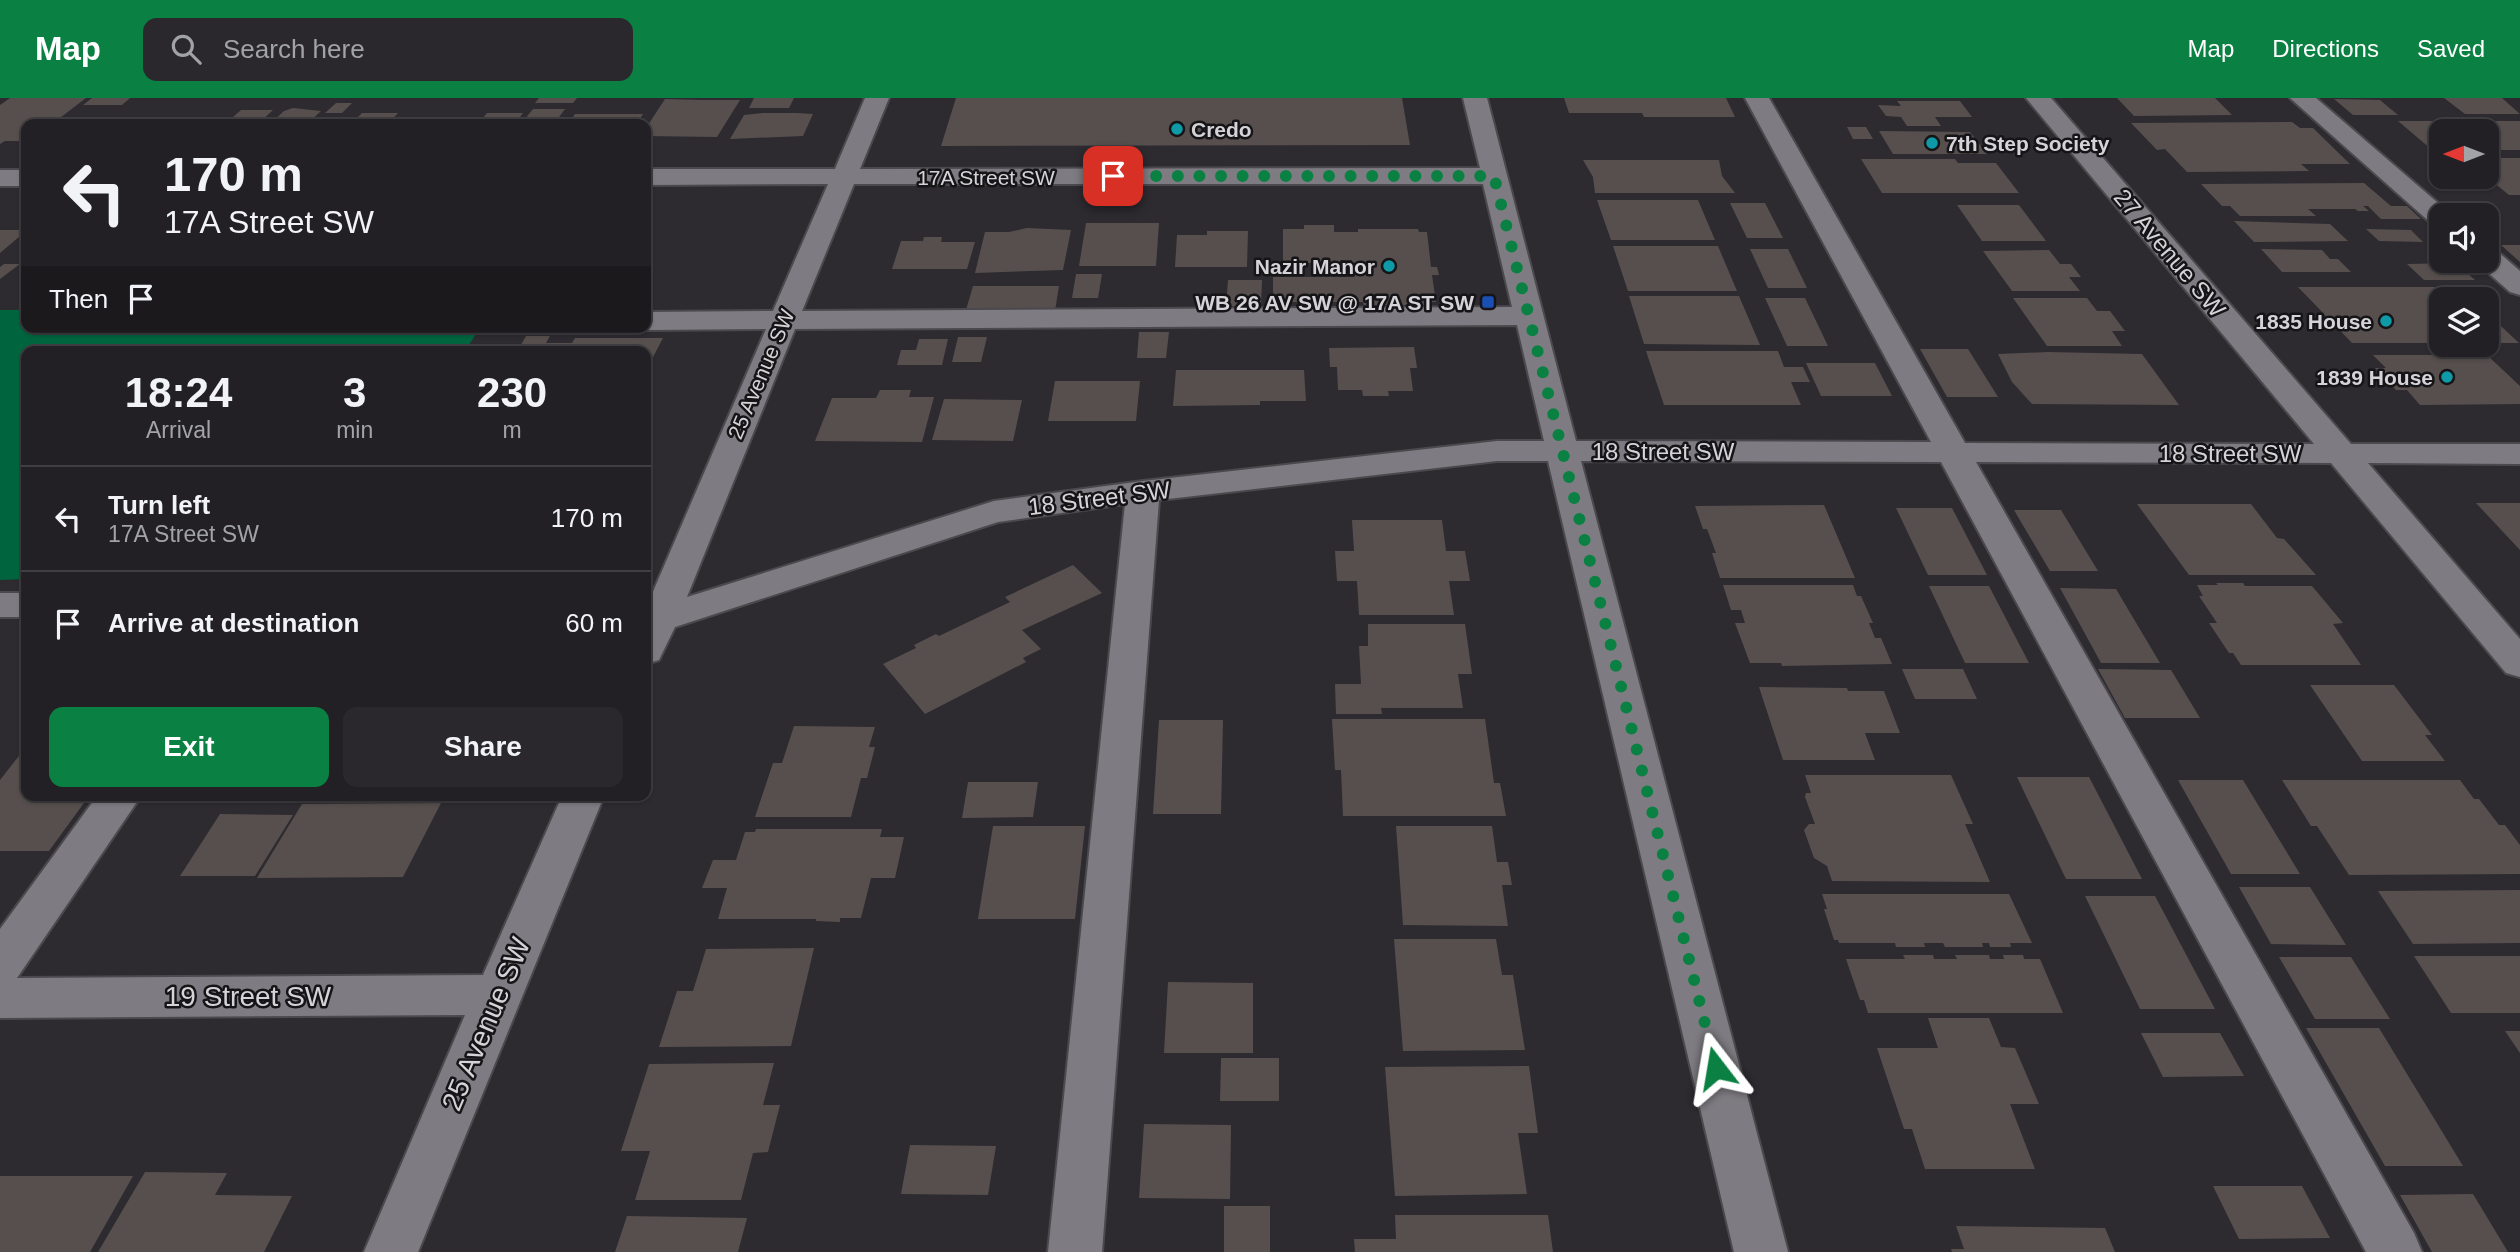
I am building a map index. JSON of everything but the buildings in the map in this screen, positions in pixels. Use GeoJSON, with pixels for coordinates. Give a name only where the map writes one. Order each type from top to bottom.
{"type":"FeatureCollection","features":[{"type":"Feature","properties":{"kind":"street","name":"25 Avenue SW"},"geometry":{"type":"LineString","coordinates":[[651,639],[877,98]]}},
{"type":"Feature","properties":{"kind":"street"},"geometry":{"type":"LineString","coordinates":[[1475,98],[1761,1252]]}},
{"type":"Feature","properties":{"kind":"street"},"geometry":{"type":"LineString","coordinates":[[1757,98],[2395,1252]]}},
{"type":"Feature","properties":{"kind":"street","name":"27 Avenue SW"},"geometry":{"type":"LineString","coordinates":[[2038,98],[2520,664]]}},
{"type":"Feature","properties":{"kind":"street"},"geometry":{"type":"LineString","coordinates":[[2302,98],[2429,208]]}},
{"type":"Feature","properties":{"kind":"street","name":"17A Street SW"},"geometry":{"type":"LineString","coordinates":[[651,177],[1494,176]]}},
{"type":"Feature","properties":{"kind":"street"},"geometry":{"type":"LineString","coordinates":[[0,178],[21,178]]}},
{"type":"Feature","properties":{"kind":"street"},"geometry":{"type":"LineString","coordinates":[[2499,268],[2520,286]]}},
{"type":"Feature","properties":{"kind":"street"},"geometry":{"type":"LineString","coordinates":[[651,321],[1529,316]]}},
{"type":"Feature","properties":{"kind":"street","name":"18 Street SW"},"geometry":{"type":"LineString","coordinates":[[659,620],[994,512],[1143,491],[1486,452],[1563,450],[2520,454]]}},
{"type":"Feature","properties":{"kind":"street"},"geometry":{"type":"LineString","coordinates":[[1075,1252],[1143,491]]}},
{"type":"Feature","properties":{"kind":"street"},"geometry":{"type":"LineString","coordinates":[[0,605],[21,605]]}},
{"type":"Feature","properties":{"kind":"street"},"geometry":{"type":"LineString","coordinates":[[0,965],[116,801]]}},
{"type":"Feature","properties":{"kind":"street","name":"25 Avenue SW"},"geometry":{"type":"LineString","coordinates":[[391,1252],[496,995],[581,801]]}},
{"type":"Feature","properties":{"kind":"street","name":"19 Street SW"},"geometry":{"type":"LineString","coordinates":[[0,998],[496,995]]}},
{"type":"Feature","properties":{"kind":"green space"},"geometry":{"type":"Polygon","coordinates":[[[0,310],[21,310],[21,333],[477,333],[468,346],[21,346],[21,579],[0,580],[0,310]]]}},
{"type":"Feature","properties":{"kind":"place","name":"Credo"},"geometry":{"type":"Point","coordinates":[1177,129]}},
{"type":"Feature","properties":{"kind":"place","name":"7th Step Society"},"geometry":{"type":"Point","coordinates":[1932,143]}},
{"type":"Feature","properties":{"kind":"place","name":"Nazir Manor"},"geometry":{"type":"Point","coordinates":[1389,266]}},
{"type":"Feature","properties":{"kind":"place","name":"WB 26 AV SW @ 17A ST SW"},"geometry":{"type":"Point","coordinates":[1488,302]}},
{"type":"Feature","properties":{"kind":"place","name":"1835 House"},"geometry":{"type":"Point","coordinates":[2386,321]}},
{"type":"Feature","properties":{"kind":"place","name":"1839 House"},"geometry":{"type":"Point","coordinates":[2447,377]}},
{"type":"Feature","properties":{"kind":"route"},"geometry":{"type":"LineString","coordinates":[[1113,176],[1494,176],[1716,1068]]}}]}
